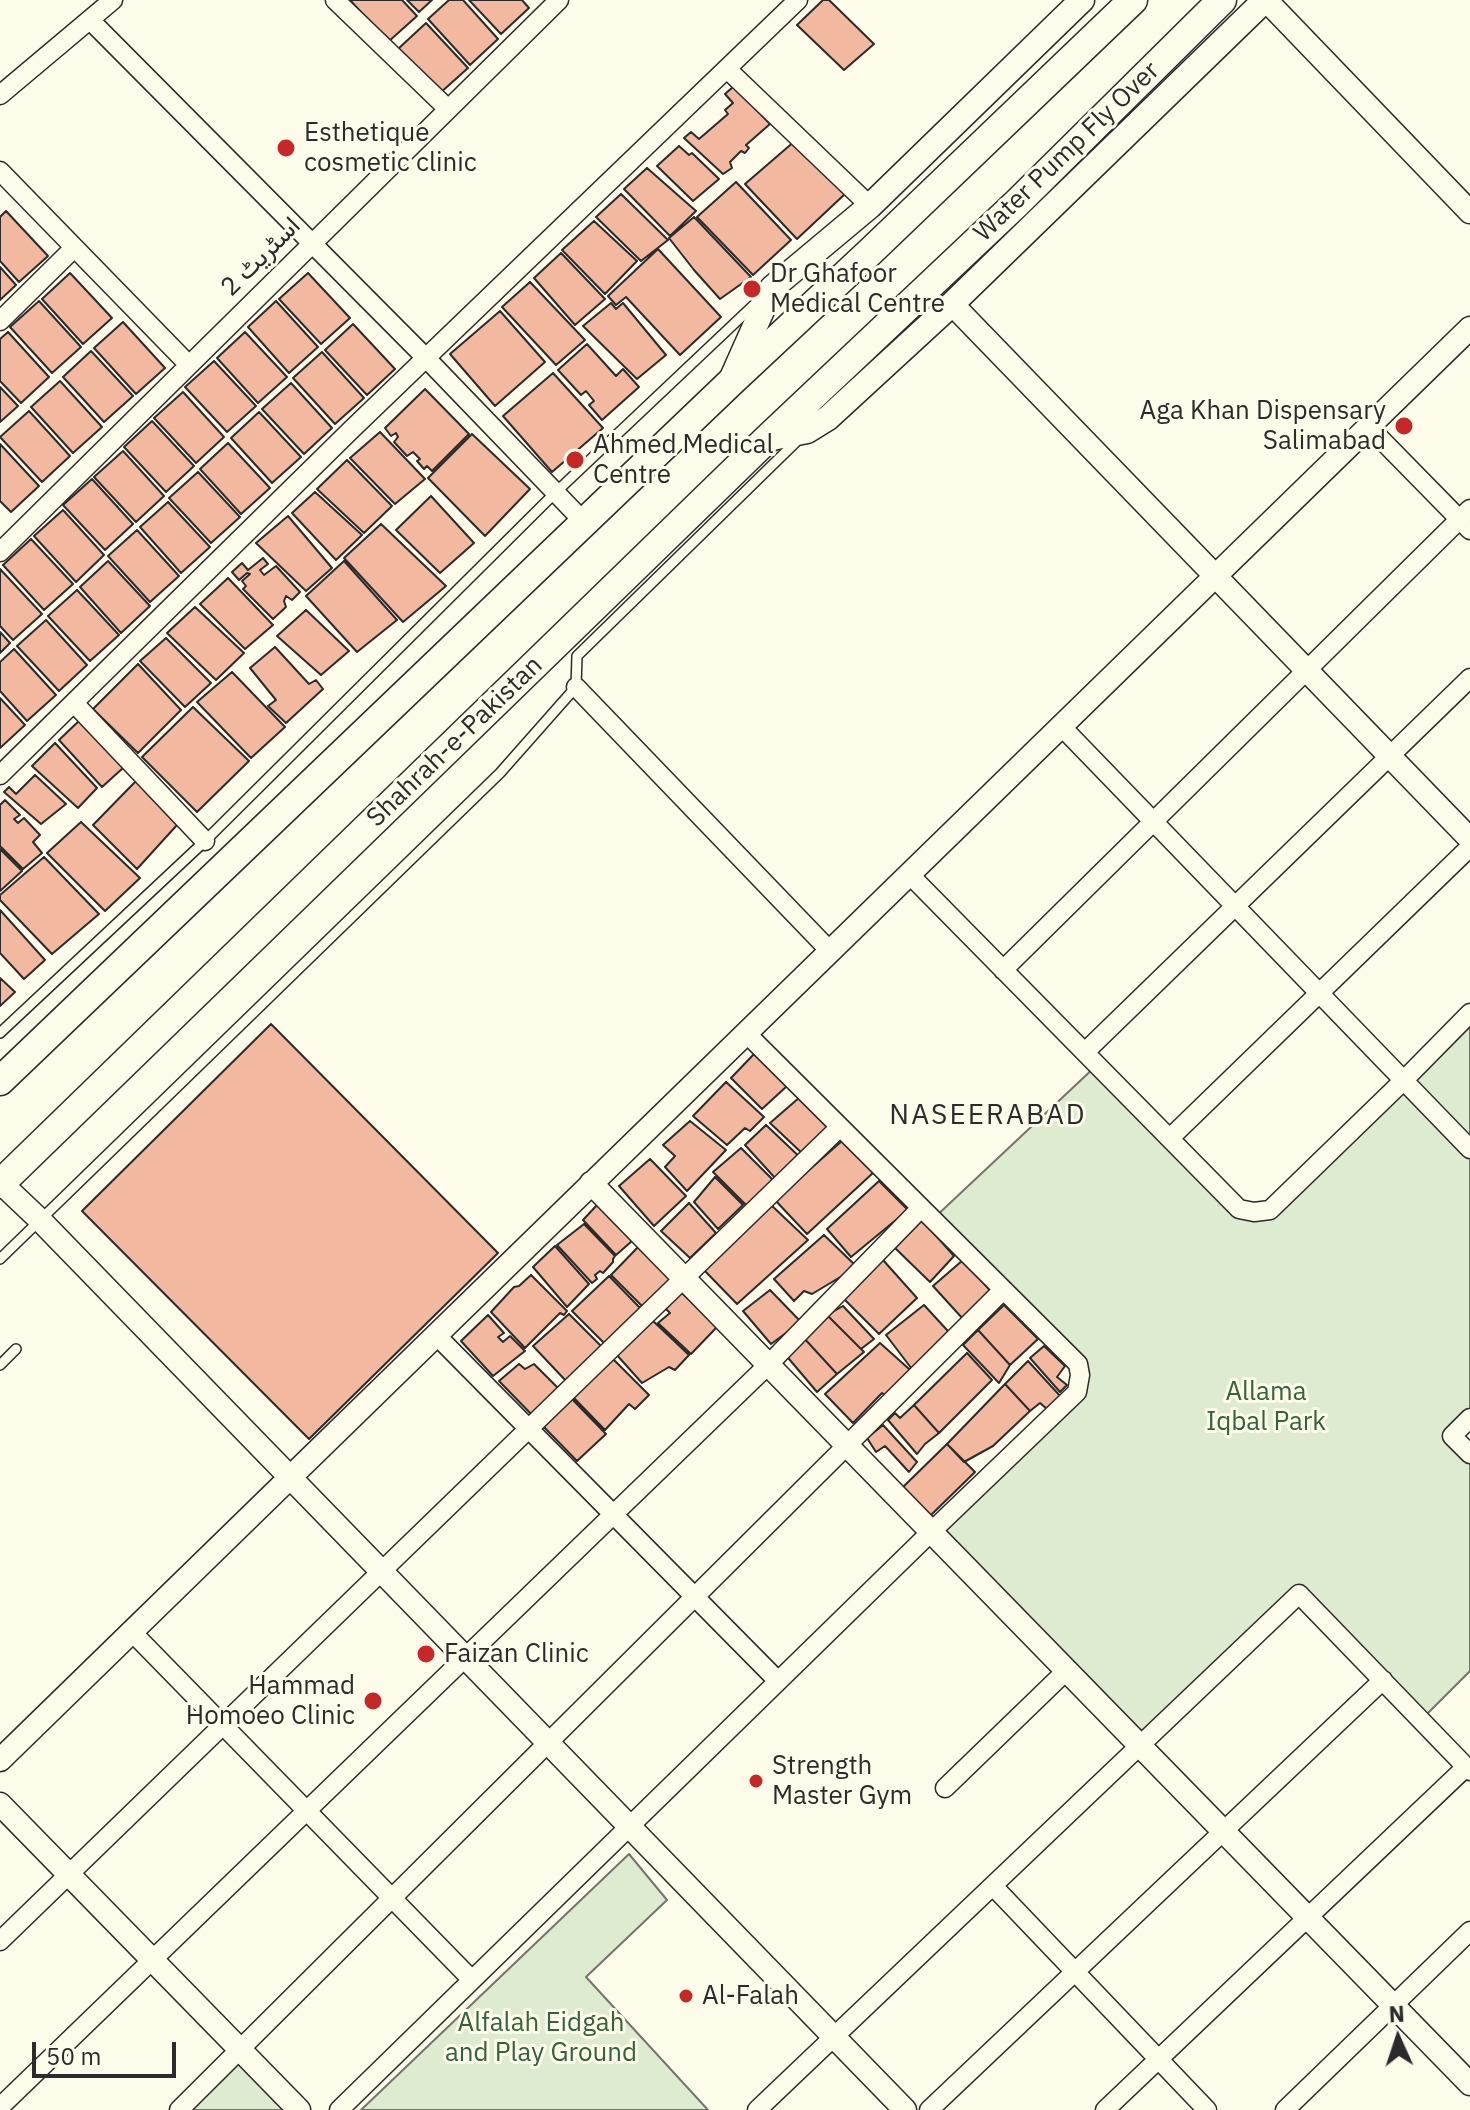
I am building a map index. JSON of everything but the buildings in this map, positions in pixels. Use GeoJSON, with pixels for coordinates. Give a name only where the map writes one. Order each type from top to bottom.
{"type":"FeatureCollection","features":[{"type":"Feature","properties":{"kind":"highway"},"geometry":{"type":"LineString","coordinates":[[0,1081],[1133,0]]}},
{"type":"Feature","properties":{"kind":"highway","name":"Water Pump Fly Over"},"geometry":{"type":"LineString","coordinates":[[911,303],[1222,0]]}},
{"type":"Feature","properties":{"kind":"highway","name":"Shahrah-e-Pakistan"},"geometry":{"type":"LineString","coordinates":[[1,1183],[911,303]]}},
{"type":"Feature","properties":{"kind":"main road"},"geometry":{"type":"LineString","coordinates":[[730,383],[772,288],[870,206],[1082,0]]}},
{"type":"Feature","properties":{"kind":"main road"},"geometry":{"type":"LineString","coordinates":[[767,439],[807,431],[828,418],[952,304],[1266,0]]}},
{"type":"Feature","properties":{"kind":"street"},"geometry":{"type":"LineString","coordinates":[[0,95],[113,0]]}},
{"type":"Feature","properties":{"kind":"street"},"geometry":{"type":"LineString","coordinates":[[335,0],[448,109]]}},
{"type":"Feature","properties":{"kind":"street","name":"اسٹریٹ 2"},"geometry":{"type":"LineString","coordinates":[[0,552],[559,0]]}},
{"type":"Feature","properties":{"kind":"street"},"geometry":{"type":"LineString","coordinates":[[0,775],[798,0]]}},
{"type":"Feature","properties":{"kind":"street"},"geometry":{"type":"LineString","coordinates":[[1266,0],[1470,212]]}},
{"type":"Feature","properties":{"kind":"street"},"geometry":{"type":"LineString","coordinates":[[90,20],[426,358],[584,522]]}},
{"type":"Feature","properties":{"kind":"street"},"geometry":{"type":"LineString","coordinates":[[727,69],[870,206]]}},
{"type":"Feature","properties":{"kind":"street"},"geometry":{"type":"LineString","coordinates":[[0,171],[188,364]]}},
{"type":"Feature","properties":{"kind":"street"},"geometry":{"type":"LineString","coordinates":[[0,321],[74,248]]}},
{"type":"Feature","properties":{"kind":"street"},"geometry":{"type":"LineString","coordinates":[[952,304],[1470,839]]}},
{"type":"Feature","properties":{"kind":"street"},"geometry":{"type":"LineString","coordinates":[[0,1760],[1470,328]]}},
{"type":"Feature","properties":{"kind":"street"},"geometry":{"type":"LineString","coordinates":[[1003,970],[1306,671],[1466,520],[1369,427]]}},
{"type":"Feature","properties":{"kind":"street"},"geometry":{"type":"LineString","coordinates":[[1085,1052],[1470,678]]}},
{"type":"Feature","properties":{"kind":"street"},"geometry":{"type":"LineString","coordinates":[[576,687],[830,951]]}},
{"type":"Feature","properties":{"kind":"street"},"geometry":{"type":"LineString","coordinates":[[74,703],[205,841]]}},
{"type":"Feature","properties":{"kind":"street"},"geometry":{"type":"LineString","coordinates":[[1061,726],[1470,1149]]}},
{"type":"Feature","properties":{"kind":"street"},"geometry":{"type":"LineString","coordinates":[[1170,1138],[1470,847]]}},
{"type":"Feature","properties":{"kind":"street"},"geometry":{"type":"LineString","coordinates":[[909,874],[1239,1209],[1254,1212],[1270,1210],[1470,1013]]}},
{"type":"Feature","properties":{"kind":"street"},"geometry":{"type":"LineString","coordinates":[[339,2110],[1077,1392],[1078,1364],[746,1033]]}},
{"type":"Feature","properties":{"kind":"street"},"geometry":{"type":"LineString","coordinates":[[0,1941],[840,1127]]}},
{"type":"Feature","properties":{"kind":"street"},"geometry":{"type":"LineString","coordinates":[[1,1183],[905,2110]]}},
{"type":"Feature","properties":{"kind":"street"},"geometry":{"type":"LineString","coordinates":[[591,1183],[1470,2084]]}},
{"type":"Feature","properties":{"kind":"street"},"geometry":{"type":"LineString","coordinates":[[1,2107],[768,1365],[921,1208]]}},
{"type":"Feature","properties":{"kind":"street"},"geometry":{"type":"LineString","coordinates":[[179,2110],[1003,1290]]}},
{"type":"Feature","properties":{"kind":"street"},"geometry":{"type":"LineString","coordinates":[[436,1335],[778,1681]]}},
{"type":"Feature","properties":{"kind":"street"},"geometry":{"type":"LineString","coordinates":[[1470,1418],[1452,1436],[1470,1454]]}},
{"type":"Feature","properties":{"kind":"street"},"geometry":{"type":"LineString","coordinates":[[757,2110],[1299,1594],[1468,1769],[1105,2110]]}},
{"type":"Feature","properties":{"kind":"street"},"geometry":{"type":"LineString","coordinates":[[131,1631],[472,1980]]}},
{"type":"Feature","properties":{"kind":"street"},"geometry":{"type":"LineString","coordinates":[[945,1788],[1066,1671]]}},
{"type":"Feature","properties":{"kind":"street"},"geometry":{"type":"LineString","coordinates":[[929,2110],[1383,1680]]}},
{"type":"Feature","properties":{"kind":"street"},"geometry":{"type":"LineString","coordinates":[[0,1804],[299,2110]]}},
{"type":"Feature","properties":{"kind":"street"},"geometry":{"type":"LineString","coordinates":[[993,1886],[1207,2110]]}},
{"type":"Feature","properties":{"kind":"street"},"geometry":{"type":"LineString","coordinates":[[1285,2110],[1470,1931]]}},
{"type":"Feature","properties":{"kind":"lane"},"geometry":{"type":"LineString","coordinates":[[0,1033],[205,841],[555,493],[772,288]]}},
{"type":"Feature","properties":{"kind":"lane"},"geometry":{"type":"LineString","coordinates":[[0,1259],[500,773],[576,687],[577,656],[807,431]]}},
{"type":"Feature","properties":{"kind":"lane"},"geometry":{"type":"LineString","coordinates":[[0,1365],[16,1349]]}},
{"type":"Feature","properties":{"kind":"green space","name":"Allama Iqbal Park"},"geometry":{"type":"Polygon","coordinates":[[[1470,1017],[1470,1418],[1452,1436],[1470,1454],[1470,1671],[1421,1720],[1299,1594],[1140,1746],[931,1532],[1077,1392],[1080,1375],[933,1219],[1097,1065],[1239,1209],[1270,1210],[1470,1017]]]}},
{"type":"Feature","properties":{"kind":"green space","name":"Alfalah Eidgah and Play Ground"},"geometry":{"type":"Polygon","coordinates":[[[629,1854],[667,1900],[586,1977],[708,2110],[361,2110],[629,1854]]]}},
{"type":"Feature","properties":{"kind":"green space"},"geometry":{"type":"Polygon","coordinates":[[[240,2050],[299,2110],[179,2110],[240,2050]]]}},
{"type":"Feature","properties":{"kind":"place","name":"Esthetique cosmetic clinic"},"geometry":{"type":"Point","coordinates":[286,148]}},
{"type":"Feature","properties":{"kind":"place","name":"Dr Ghafoor Medical Centre"},"geometry":{"type":"Point","coordinates":[752,289]}},
{"type":"Feature","properties":{"kind":"place","name":"Aga Khan Dispensary Salimabad"},"geometry":{"type":"Point","coordinates":[1404,426]}},
{"type":"Feature","properties":{"kind":"place","name":"Ahmed Medical Centre"},"geometry":{"type":"Point","coordinates":[575,460]}},
{"type":"Feature","properties":{"kind":"place","name":"Faizan Clinic"},"geometry":{"type":"Point","coordinates":[426,1654]}},
{"type":"Feature","properties":{"kind":"place","name":"Hammad Homoeo Clinic"},"geometry":{"type":"Point","coordinates":[373,1701]}},
{"type":"Feature","properties":{"kind":"place","name":"Strength Master Gym"},"geometry":{"type":"Point","coordinates":[756,1781]}},
{"type":"Feature","properties":{"kind":"place","name":"Al-Falah"},"geometry":{"type":"Point","coordinates":[686,1996]}},
{"type":"Feature","properties":{"kind":"district","name":"NASEERABAD"},"geometry":{"type":"Point","coordinates":[988,1116]}}]}
